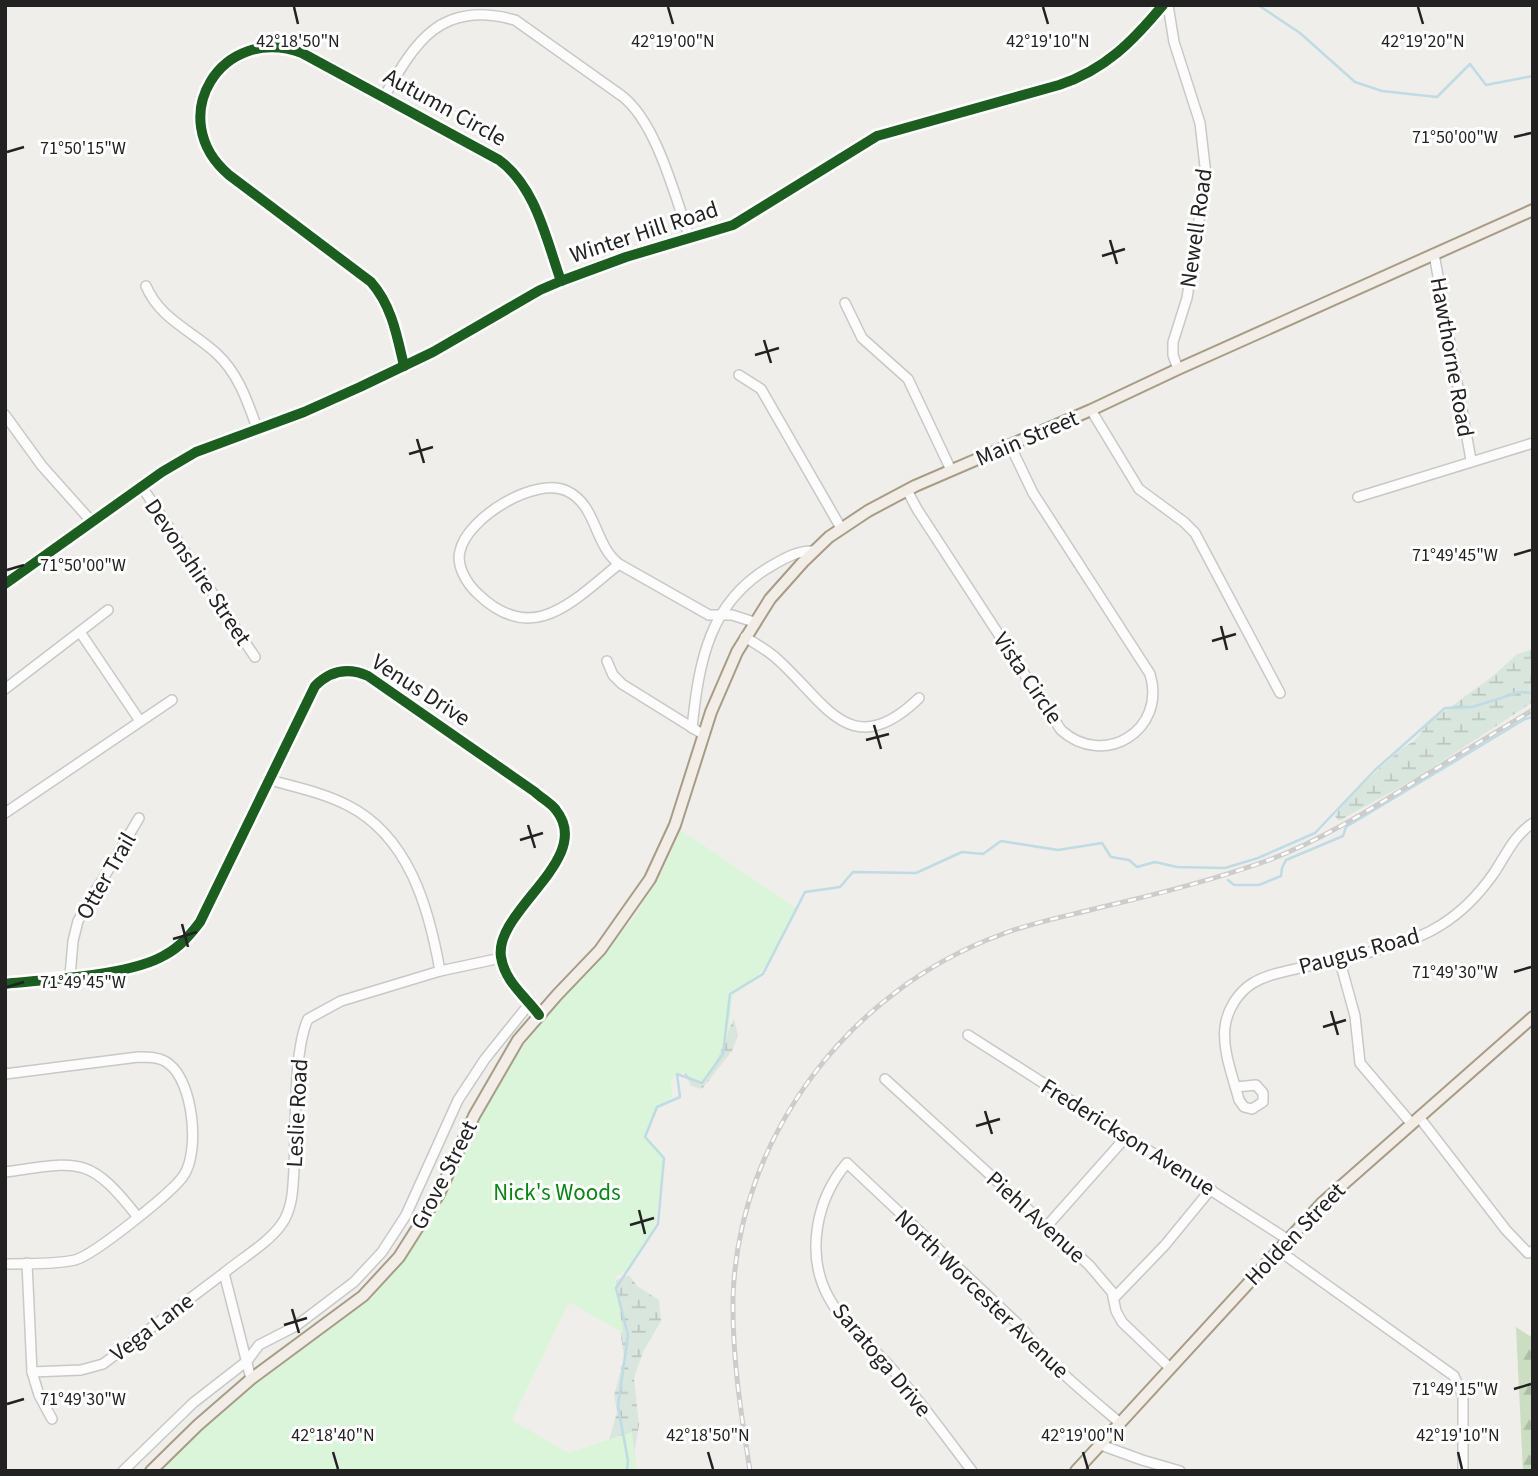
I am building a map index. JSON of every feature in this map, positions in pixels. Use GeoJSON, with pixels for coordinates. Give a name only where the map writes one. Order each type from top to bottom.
{"type":"FeatureCollection","features":[{"type":"Feature","properties":{"kind":"main road","name":"Main Street"},"geometry":{"type":"LineString","coordinates":[[675,825],[722,684],[745,637],[790,576],[841,528],[907,490],[1091,411],[1178,369],[1533,210]]}},
{"type":"Feature","properties":{"kind":"main road","name":"Grove Street"},"geometry":{"type":"LineString","coordinates":[[151,1471],[204,1419],[251,1379],[363,1296],[399,1257],[439,1194],[490,1085],[518,1040],[616,929],[650,879],[675,825]]}},
{"type":"Feature","properties":{"kind":"main road","name":"Holden Street"},"geometry":{"type":"LineString","coordinates":[[1076,1471],[1322,1203],[1533,1017]]}},
{"type":"Feature","properties":{"kind":"street","name":"Winter Hill Road"},"geometry":{"type":"LineString","coordinates":[[5,584],[162,472],[196,452],[318,407],[433,352],[540,290],[561,281],[626,257],[739,222],[883,133],[1059,85],[1091,73],[1134,39],[1166,5]]}},
{"type":"Feature","properties":{"kind":"street","name":"Newell Road"},"geometry":{"type":"LineString","coordinates":[[1166,5],[1174,42],[1202,131],[1206,175],[1187,298],[1173,342],[1172,352],[1178,369]]}},
{"type":"Feature","properties":{"kind":"street"},"geometry":{"type":"LineString","coordinates":[[384,97],[416,40],[433,20],[447,11],[467,6],[483,6],[498,11],[515,20],[612,89],[638,111],[652,135],[690,239]]}},
{"type":"Feature","properties":{"kind":"street","name":"Autumn Circle"},"geometry":{"type":"LineString","coordinates":[[404,366],[390,312],[377,289],[358,271],[222,169],[207,147],[200,122],[204,96],[216,72],[236,55],[267,46],[291,48],[486,152],[515,174],[530,198],[561,281]]}},
{"type":"Feature","properties":{"kind":"street","name":"Hawthorne Road"},"geometry":{"type":"LineString","coordinates":[[1434,254],[1471,460]]}},
{"type":"Feature","properties":{"kind":"street"},"geometry":{"type":"LineString","coordinates":[[146,286],[158,308],[209,347],[228,366],[243,389],[257,428]]}},
{"type":"Feature","properties":{"kind":"street"},"geometry":{"type":"LineString","coordinates":[[845,303],[862,338],[908,379],[951,470]]}},
{"type":"Feature","properties":{"kind":"street"},"geometry":{"type":"LineString","coordinates":[[739,375],[754,382],[764,393],[841,528]]}},
{"type":"Feature","properties":{"kind":"street"},"geometry":{"type":"LineString","coordinates":[[1091,411],[1139,489],[1195,533],[1280,693]]}},
{"type":"Feature","properties":{"kind":"street"},"geometry":{"type":"LineString","coordinates":[[5,415],[42,466],[92,522]]}},
{"type":"Feature","properties":{"kind":"street"},"geometry":{"type":"LineString","coordinates":[[1358,497],[1533,443]]}},
{"type":"Feature","properties":{"kind":"street","name":"Vista Circle"},"geometry":{"type":"LineString","coordinates":[[907,490],[1061,730],[1076,741],[1089,745],[1102,746],[1120,742],[1139,729],[1149,714],[1153,692],[1150,674],[1032,493],[1010,445]]}},
{"type":"Feature","properties":{"kind":"street","name":"Devonshire Street"},"geometry":{"type":"LineString","coordinates":[[142,486],[255,657]]}},
{"type":"Feature","properties":{"kind":"street"},"geometry":{"type":"LineString","coordinates":[[619,564],[563,607],[526,620],[511,616],[477,593],[464,576],[459,556],[468,535],[489,514],[523,494],[550,487],[565,490],[579,499],[590,514],[606,550],[619,564],[709,615],[732,615],[754,622]]}},
{"type":"Feature","properties":{"kind":"street"},"geometry":{"type":"LineString","coordinates":[[692,728],[704,650],[712,628],[742,588],[767,568],[796,554],[814,551]]}},
{"type":"Feature","properties":{"kind":"street"},"geometry":{"type":"LineString","coordinates":[[5,689],[108,610]]}},
{"type":"Feature","properties":{"kind":"street"},"geometry":{"type":"LineString","coordinates":[[80,632],[140,721]]}},
{"type":"Feature","properties":{"kind":"street"},"geometry":{"type":"LineString","coordinates":[[745,637],[776,658],[824,708],[845,723],[861,726],[885,723],[898,718],[919,698]]}},
{"type":"Feature","properties":{"kind":"street"},"geometry":{"type":"LineString","coordinates":[[607,661],[613,675],[622,684],[704,735]]}},
{"type":"Feature","properties":{"kind":"street","name":"Venus Drive"},"geometry":{"type":"LineString","coordinates":[[5,984],[129,969],[163,957],[177,947],[200,922],[315,686],[324,677],[334,673],[355,672],[368,676],[556,809],[564,830],[564,841],[554,864],[507,932],[501,945],[501,958]]}},
{"type":"Feature","properties":{"kind":"street"},"geometry":{"type":"LineString","coordinates":[[5,813],[172,700]]}},
{"type":"Feature","properties":{"kind":"street"},"geometry":{"type":"LineString","coordinates":[[270,780],[339,801],[359,811],[383,832],[408,868],[426,904],[440,971]]}},
{"type":"Feature","properties":{"kind":"street","name":"Otter Trail"},"geometry":{"type":"LineString","coordinates":[[71,976],[73,941],[78,921],[139,818]]}},
{"type":"Feature","properties":{"kind":"street","name":"Paugus Road"},"geometry":{"type":"LineString","coordinates":[[1236,1087],[1226,1048],[1225,1029],[1230,1010],[1251,985],[1267,976],[1419,937],[1452,918],[1484,887],[1516,838],[1533,823]]}},
{"type":"Feature","properties":{"kind":"street"},"geometry":{"type":"LineString","coordinates":[[501,958],[508,978],[539,1014]]}},
{"type":"Feature","properties":{"kind":"street","name":"Leslie Road"},"geometry":{"type":"LineString","coordinates":[[224,1272],[270,1236],[282,1223],[289,1209],[293,1183],[301,1042],[308,1019],[341,1001],[440,971],[501,958]]}},
{"type":"Feature","properties":{"kind":"street"},"geometry":{"type":"LineString","coordinates":[[1339,958],[1356,1023],[1356,1047],[1360,1063],[1415,1120],[1506,1230],[1531,1254]]}},
{"type":"Feature","properties":{"kind":"street"},"geometry":{"type":"LineString","coordinates":[[123,1471],[193,1403],[247,1362],[259,1345],[296,1326],[354,1282],[382,1252],[406,1215],[458,1100],[485,1059],[530,1003]]}},
{"type":"Feature","properties":{"kind":"street","name":"Frederickson Avenue"},"geometry":{"type":"LineString","coordinates":[[968,1035],[1287,1239]]}},
{"type":"Feature","properties":{"kind":"street"},"geometry":{"type":"LineString","coordinates":[[5,1074],[138,1057],[160,1059],[169,1063],[187,1090],[192,1130],[189,1164],[176,1185],[95,1249],[76,1259],[5,1264]]}},
{"type":"Feature","properties":{"kind":"street","name":"Piehl Avenue"},"geometry":{"type":"LineString","coordinates":[[885,1079],[1102,1279],[1114,1298],[1116,1311],[1122,1322],[1170,1368]]}},
{"type":"Feature","properties":{"kind":"street"},"geometry":{"type":"LineString","coordinates":[[1047,1226],[1126,1137]]}},
{"type":"Feature","properties":{"kind":"street","name":"North Worcester Avenue"},"geometry":{"type":"LineString","coordinates":[[847,1163],[1021,1327],[1031,1341],[1075,1384],[1120,1423]]}},
{"type":"Feature","properties":{"kind":"street","name":"Saratoga Drive"},"geometry":{"type":"LineString","coordinates":[[847,1163],[829,1188],[819,1220],[817,1258],[825,1290],[839,1311],[893,1370],[972,1471]]}},
{"type":"Feature","properties":{"kind":"street"},"geometry":{"type":"LineString","coordinates":[[5,1172],[66,1164],[79,1166],[105,1179],[137,1216]]}},
{"type":"Feature","properties":{"kind":"street"},"geometry":{"type":"LineString","coordinates":[[1114,1298],[1165,1245],[1211,1189]]}},
{"type":"Feature","properties":{"kind":"street"},"geometry":{"type":"LineString","coordinates":[[1278,1250],[1457,1380],[1463,1396],[1463,1471]]}},
{"type":"Feature","properties":{"kind":"street"},"geometry":{"type":"LineString","coordinates":[[27,1263],[32,1372],[39,1395],[52,1419]]}},
{"type":"Feature","properties":{"kind":"street"},"geometry":{"type":"LineString","coordinates":[[224,1272],[251,1379]]}},
{"type":"Feature","properties":{"kind":"street","name":"Vega Lane"},"geometry":{"type":"LineString","coordinates":[[32,1372],[81,1370],[103,1364],[224,1272]]}},
{"type":"Feature","properties":{"kind":"street"},"geometry":{"type":"LineString","coordinates":[[1101,1445],[1180,1471]]}},
{"type":"Feature","properties":{"kind":"green space"},"geometry":{"type":"Polygon","coordinates":[[[1533,649],[1533,702],[1418,777],[1339,821],[1335,816],[1347,798],[1401,749],[1414,741],[1431,721],[1493,676],[1517,654],[1533,649]]]}},
{"type":"Feature","properties":{"kind":"green space","name":"Nick's Woods"},"geometry":{"type":"Polygon","coordinates":[[[681,830],[797,909],[767,965],[753,981],[733,996],[728,1035],[708,1079],[697,1082],[683,1072],[675,1075],[671,1081],[672,1097],[652,1118],[647,1136],[661,1153],[663,1162],[656,1219],[632,1267],[615,1277],[623,1333],[569,1302],[512,1420],[568,1453],[632,1432],[637,1471],[159,1471],[198,1432],[247,1390],[360,1306],[404,1260],[433,1219],[477,1123],[510,1065],[545,1017],[633,919],[661,874],[681,830]]]}},
{"type":"Feature","properties":{"kind":"green space"},"geometry":{"type":"Polygon","coordinates":[[[734,1018],[738,1035],[732,1051],[702,1089],[691,1086],[681,1067],[725,1038],[734,1018]]]}},
{"type":"Feature","properties":{"kind":"green space"},"geometry":{"type":"Polygon","coordinates":[[[629,1275],[637,1286],[659,1300],[661,1321],[643,1352],[634,1378],[639,1425],[631,1471],[609,1440],[617,1412],[614,1395],[624,1358],[615,1293],[616,1280],[629,1275]]]}},
{"type":"Feature","properties":{"kind":"green space"},"geometry":{"type":"Polygon","coordinates":[[[1516,1327],[1533,1338],[1533,1471],[1523,1471],[1516,1327]]]}},
{"type":"Feature","properties":{"kind":"waterway"},"geometry":{"type":"LineString","coordinates":[[1258,5],[1300,33],[1355,82],[1382,91],[1437,97],[1470,64],[1486,85],[1533,76]]}},
{"type":"Feature","properties":{"kind":"waterway"},"geometry":{"type":"LineString","coordinates":[[627,1471],[628,1461],[618,1406],[628,1335],[616,1288],[658,1224],[664,1158],[645,1137],[657,1107],[680,1097],[677,1074],[702,1083],[723,1054],[730,994],[763,974],[805,892],[840,887],[853,872],[916,873],[962,852],[983,854],[1001,841],[1058,850],[1102,843],[1111,857],[1129,860],[1137,867],[1155,862],[1177,867],[1225,868],[1258,858],[1315,833],[1375,770],[1445,708],[1472,707],[1520,692],[1533,693]]}},
{"type":"Feature","properties":{"kind":"waterway"},"geometry":{"type":"LineString","coordinates":[[1228,880],[1234,885],[1259,885],[1281,876],[1286,860],[1343,836],[1346,827],[1525,719],[1533,717]]}},
{"type":"Feature","properties":{"kind":"railway"},"geometry":{"type":"LineString","coordinates":[[750,1471],[740,1407],[734,1341],[733,1298],[740,1238],[756,1181],[780,1126],[812,1076],[851,1031],[896,992],[946,960],[1000,935],[1207,880],[1269,860],[1306,844],[1533,710]]}},
{"type":"Feature","properties":{"kind":"cycle path"},"geometry":{"type":"LineString","coordinates":[[5,584],[162,472],[196,452],[304,412],[360,387],[433,352],[540,290],[561,281],[626,257],[733,225],[877,136],[1075,79],[1117,53],[1141,31],[1163,5]]}},
{"type":"Feature","properties":{"kind":"cycle path"},"geometry":{"type":"LineString","coordinates":[[404,366],[389,311],[371,282],[229,175],[210,152],[201,128],[202,104],[210,82],[226,64],[247,52],[273,47],[302,53],[499,160],[512,171],[531,199],[545,231],[561,281]]}},
{"type":"Feature","properties":{"kind":"cycle path"},"geometry":{"type":"LineString","coordinates":[[5,984],[131,968],[165,955],[180,944],[200,922],[315,686],[333,674],[346,671],[368,676],[535,792],[556,810],[565,828],[563,847],[554,866],[512,921],[503,939],[501,957],[511,981],[539,1015]]}}]}
